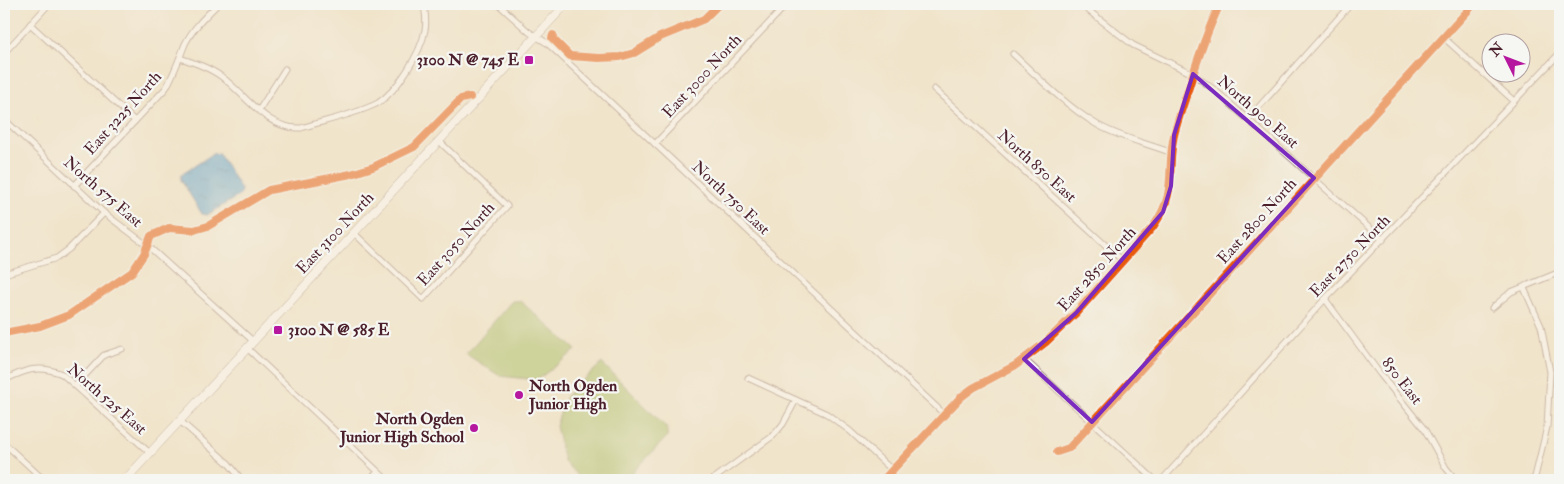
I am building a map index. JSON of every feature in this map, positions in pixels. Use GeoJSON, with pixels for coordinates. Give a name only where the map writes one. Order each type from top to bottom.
{"type":"FeatureCollection","features":[{"type":"Feature","properties":{"kind":"main road","name":"East 3100 North"},"geometry":{"type":"LineString","coordinates":[[125,480],[566,4]]}},
{"type":"Feature","properties":{"kind":"main road","name":"East 2850 North"},"geometry":{"type":"LineString","coordinates":[[883,480],[966,392],[1024,359],[1064,325],[1153,227],[1163,212],[1170,186],[1172,153],[1177,124],[1192,74],[1209,26],[1220,4]]}},
{"type":"Feature","properties":{"kind":"street"},"geometry":{"type":"LineString","coordinates":[[4,53],[49,4]]}},
{"type":"Feature","properties":{"kind":"street","name":"East 3225 North"},"geometry":{"type":"LineString","coordinates":[[74,186],[166,88],[194,29],[217,4]]}},
{"type":"Feature","properties":{"kind":"street"},"geometry":{"type":"LineString","coordinates":[[180,58],[216,73],[279,125],[301,128],[368,107],[386,97],[402,78],[420,47],[426,28],[424,4]]}},
{"type":"Feature","properties":{"kind":"street","name":"North 750 East"},"geometry":{"type":"LineString","coordinates":[[498,4],[529,32],[537,36],[656,144],[944,414]]}},
{"type":"Feature","properties":{"kind":"street","name":"East 3000 North"},"geometry":{"type":"LineString","coordinates":[[656,144],[787,4]]}},
{"type":"Feature","properties":{"kind":"street","name":"North 900 East"},"geometry":{"type":"LineString","coordinates":[[1080,4],[1133,45],[1192,74],[1248,119],[1382,240]]}},
{"type":"Feature","properties":{"kind":"street"},"geometry":{"type":"LineString","coordinates":[[1248,119],[1351,4]]}},
{"type":"Feature","properties":{"kind":"street","name":"East 2800 North"},"geometry":{"type":"LineString","coordinates":[[1057,452],[1068,448],[1474,4]]}},
{"type":"Feature","properties":{"kind":"street"},"geometry":{"type":"LineString","coordinates":[[30,24],[135,121]]}},
{"type":"Feature","properties":{"kind":"street"},"geometry":{"type":"LineString","coordinates":[[1444,37],[1514,101]]}},
{"type":"Feature","properties":{"kind":"street","name":"East 2750 North"},"geometry":{"type":"LineString","coordinates":[[1162,480],[1325,299],[1560,53]]}},
{"type":"Feature","properties":{"kind":"street"},"geometry":{"type":"LineString","coordinates":[[1013,54],[1066,102],[1096,124],[1123,137],[1172,153]]}},
{"type":"Feature","properties":{"kind":"street"},"geometry":{"type":"LineString","coordinates":[[259,110],[285,69]]}},
{"type":"Feature","properties":{"kind":"street","name":"North 850 East"},"geometry":{"type":"LineString","coordinates":[[934,88],[1123,261]]}},
{"type":"Feature","properties":{"kind":"street","name":"North 575 East"},"geometry":{"type":"LineString","coordinates":[[4,119],[104,213],[148,246],[254,341]]}},
{"type":"Feature","properties":{"kind":"street","name":"East 3050 North"},"geometry":{"type":"LineString","coordinates":[[354,233],[423,299],[507,206],[439,141]]}},
{"type":"Feature","properties":{"kind":"street"},"geometry":{"type":"LineString","coordinates":[[4,274],[58,258],[70,250],[104,213]]}},
{"type":"Feature","properties":{"kind":"street"},"geometry":{"type":"LineString","coordinates":[[1492,308],[1512,292],[1560,272]]}},
{"type":"Feature","properties":{"kind":"street"},"geometry":{"type":"LineString","coordinates":[[1524,288],[1541,326],[1550,372],[1547,427],[1534,478]]}},
{"type":"Feature","properties":{"kind":"street","name":"850 East"},"geometry":{"type":"LineString","coordinates":[[1325,299],[1380,374],[1425,430],[1446,468],[1456,480]]}},
{"type":"Feature","properties":{"kind":"street"},"geometry":{"type":"LineString","coordinates":[[247,348],[386,480]]}},
{"type":"Feature","properties":{"kind":"street"},"geometry":{"type":"LineString","coordinates":[[76,385],[104,355],[122,349]]}},
{"type":"Feature","properties":{"kind":"street"},"geometry":{"type":"LineString","coordinates":[[1024,359],[1155,480]]}},
{"type":"Feature","properties":{"kind":"street","name":"North 525 East"},"geometry":{"type":"LineString","coordinates":[[4,380],[32,369],[47,368],[62,374],[150,453]]}},
{"type":"Feature","properties":{"kind":"street"},"geometry":{"type":"LineString","coordinates":[[748,378],[827,414],[850,431],[892,470]]}},
{"type":"Feature","properties":{"kind":"street"},"geometry":{"type":"LineString","coordinates":[[712,480],[772,436],[783,424],[796,400]]}},
{"type":"Feature","properties":{"kind":"street"},"geometry":{"type":"LineString","coordinates":[[180,421],[229,464],[242,480]]}},
{"type":"Feature","properties":{"kind":"street"},"geometry":{"type":"LineString","coordinates":[[4,443],[44,480]]}},
{"type":"Feature","properties":{"kind":"street"},"geometry":{"type":"LineString","coordinates":[[369,480],[378,472]]}},
{"type":"Feature","properties":{"kind":"highlighted area"},"geometry":{"type":"Polygon","coordinates":[[[1193,74],[1314,178],[1092,422],[1024,359],[1076,313],[1163,212],[1171,186],[1174,135],[1193,74]]]}},
{"type":"Feature","properties":{"kind":"green space"},"geometry":{"type":"Polygon","coordinates":[[[512,301],[520,301],[576,350],[537,380],[500,376],[466,354],[512,301]]]}},
{"type":"Feature","properties":{"kind":"green space"},"geometry":{"type":"Polygon","coordinates":[[[602,363],[667,428],[667,437],[625,480],[581,480],[564,461],[556,426],[566,396],[602,363]]]}},
{"type":"Feature","properties":{"kind":"water"},"geometry":{"type":"Polygon","coordinates":[[[214,153],[219,154],[241,189],[240,195],[207,215],[202,214],[181,180],[181,175],[214,153]]]}},
{"type":"Feature","properties":{"kind":"cycle path"},"geometry":{"type":"LineString","coordinates":[[553,35],[552,38],[570,56],[620,57],[634,53],[660,37],[704,19],[719,4]]}},
{"type":"Feature","properties":{"kind":"cycle path"},"geometry":{"type":"LineString","coordinates":[[883,480],[961,397],[973,388],[1016,365],[1046,342],[1076,313],[1153,227],[1161,215],[1169,192],[1172,148],[1177,123],[1203,45],[1220,4]]}},
{"type":"Feature","properties":{"kind":"cycle path"},"geometry":{"type":"LineString","coordinates":[[1057,452],[1069,448],[1474,4]]}},
{"type":"Feature","properties":{"kind":"cycle path"},"geometry":{"type":"LineString","coordinates":[[4,333],[40,326],[69,315],[132,272],[144,254],[151,236],[169,228],[194,230],[208,226],[269,190],[351,174],[373,167],[414,147],[461,99],[470,97]]}},
{"type":"Feature","properties":{"kind":"place","name":"3100 N @ 745 E"},"geometry":{"type":"Point","coordinates":[529,60]}},
{"type":"Feature","properties":{"kind":"place","name":"3100 N @ 585 E"},"geometry":{"type":"Point","coordinates":[278,330]}},
{"type":"Feature","properties":{"kind":"place","name":"North Ogden Junior High"},"geometry":{"type":"Point","coordinates":[519,395]}},
{"type":"Feature","properties":{"kind":"place","name":"North Ogden Junior High School"},"geometry":{"type":"Point","coordinates":[474,428]}}]}
